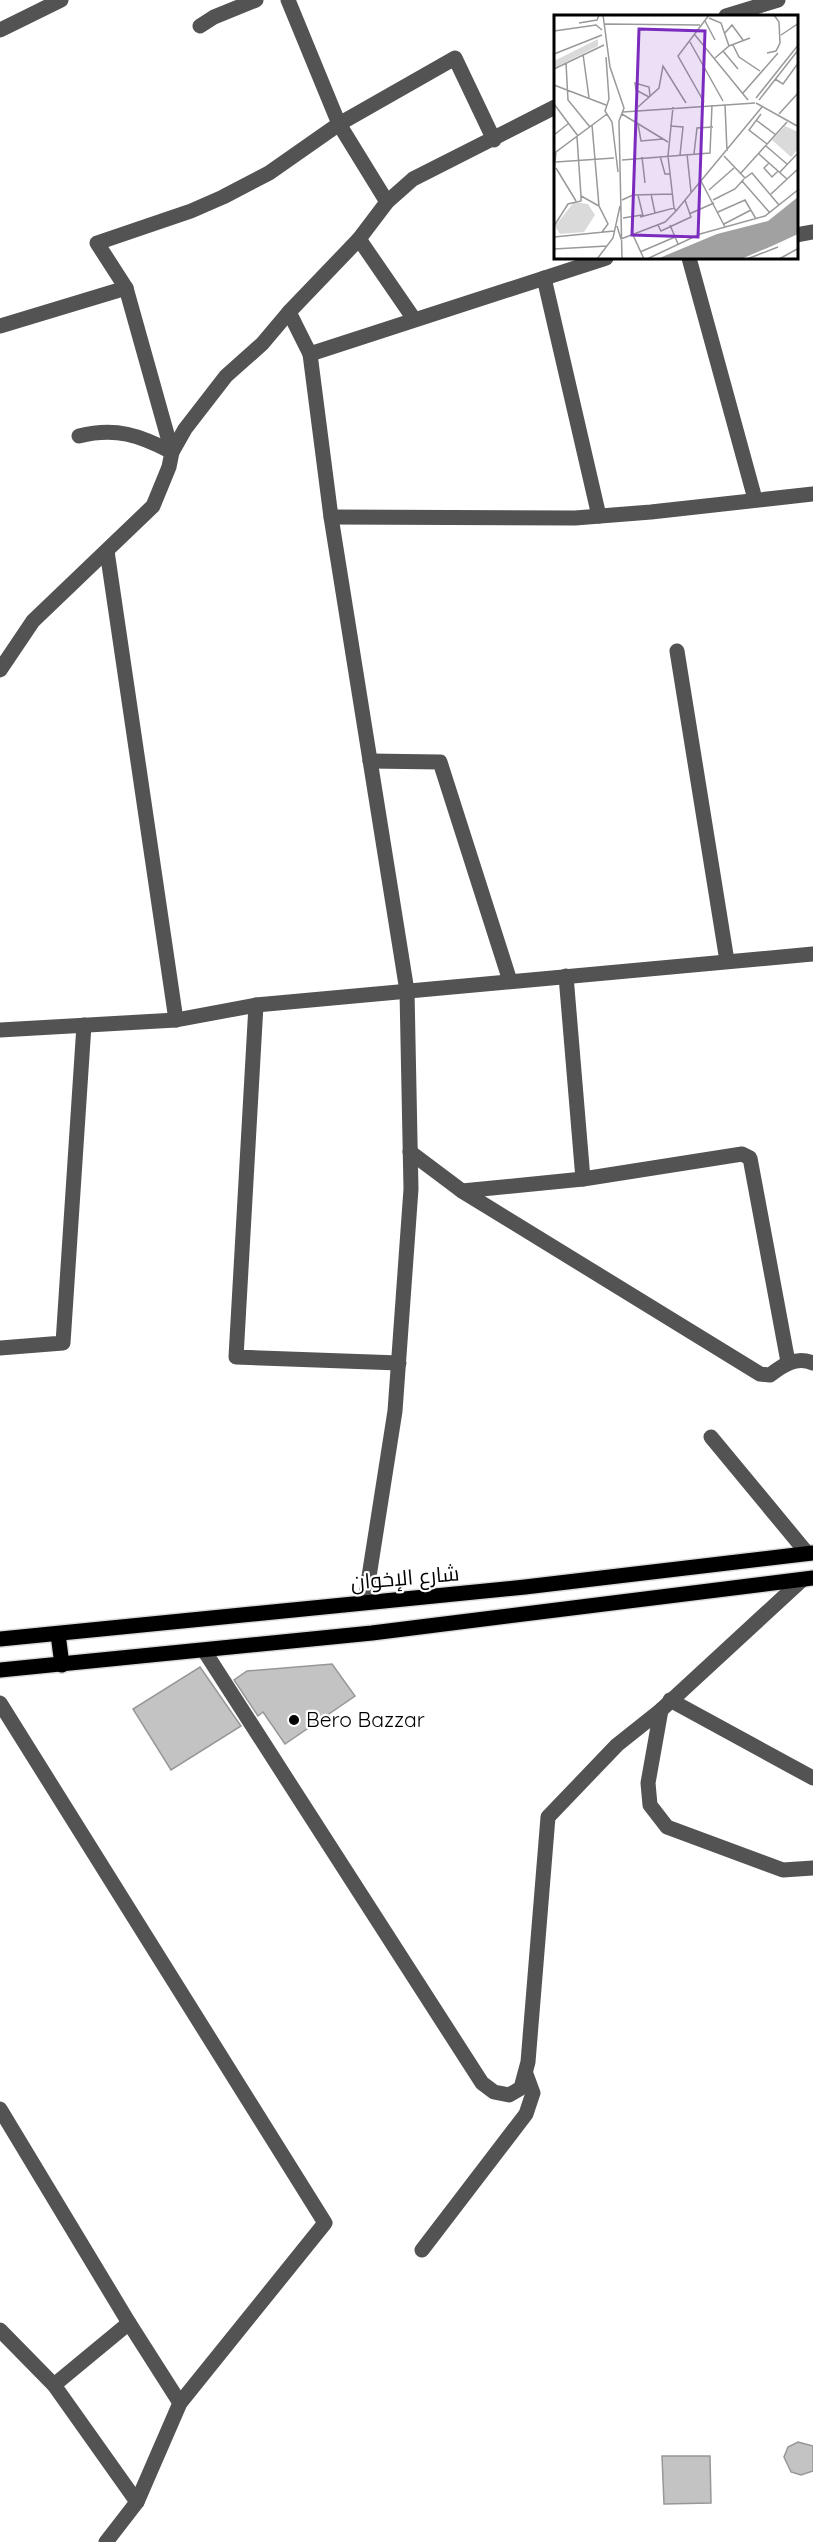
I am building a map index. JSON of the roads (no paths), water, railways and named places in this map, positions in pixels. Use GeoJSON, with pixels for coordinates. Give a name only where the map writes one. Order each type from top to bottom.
{"type":"FeatureCollection","features":[{"type":"Feature","properties":{"kind":"main road","name":"شارع الإخوان"},"geometry":{"type":"LineString","coordinates":[[0,1639],[810,1553]]}},
{"type":"Feature","properties":{"kind":"main road"},"geometry":{"type":"LineString","coordinates":[[0,1670],[205,1652],[808,1579]]}},
{"type":"Feature","properties":{"kind":"main road"},"geometry":{"type":"LineString","coordinates":[[58,1634],[62,1665]]}},
{"type":"Feature","properties":{"kind":"street"},"geometry":{"type":"LineString","coordinates":[[0,30],[62,0]]}},
{"type":"Feature","properties":{"kind":"street"},"geometry":{"type":"LineString","coordinates":[[200,26],[214,17],[256,0]]}},
{"type":"Feature","properties":{"kind":"street"},"geometry":{"type":"LineString","coordinates":[[288,0],[339,124],[387,202]]}},
{"type":"Feature","properties":{"kind":"street"},"geometry":{"type":"LineString","coordinates":[[729,15],[778,0]]}},
{"type":"Feature","properties":{"kind":"street"},"geometry":{"type":"LineString","coordinates":[[172,452],[126,288],[97,243],[191,211],[224,197],[269,173],[339,124],[455,58],[494,140]]}},
{"type":"Feature","properties":{"kind":"street"},"geometry":{"type":"LineString","coordinates":[[0,670],[33,621],[153,506],[169,467],[172,452],[185,429],[226,376],[262,344],[289,312],[360,239],[387,202],[413,179],[494,140],[554,108]]}},
{"type":"Feature","properties":{"kind":"street"},"geometry":{"type":"LineString","coordinates":[[798,236],[813,232]]}},
{"type":"Feature","properties":{"kind":"street"},"geometry":{"type":"LineString","coordinates":[[360,239],[414,319]]}},
{"type":"Feature","properties":{"kind":"street"},"geometry":{"type":"LineString","coordinates":[[310,354],[600,260]]}},
{"type":"Feature","properties":{"kind":"street"},"geometry":{"type":"LineString","coordinates":[[690,260],[755,500]]}},
{"type":"Feature","properties":{"kind":"street"},"geometry":{"type":"LineString","coordinates":[[544,278],[599,516]]}},
{"type":"Feature","properties":{"kind":"street"},"geometry":{"type":"LineString","coordinates":[[0,326],[126,288]]}},
{"type":"Feature","properties":{"kind":"street"},"geometry":{"type":"LineString","coordinates":[[289,312],[310,354],[331,517],[407,991],[411,1189],[396,1411],[365,1602]]}},
{"type":"Feature","properties":{"kind":"street"},"geometry":{"type":"LineString","coordinates":[[79,436],[101,430],[128,432],[172,452]]}},
{"type":"Feature","properties":{"kind":"street"},"geometry":{"type":"LineString","coordinates":[[331,517],[599,516],[813,494]]}},
{"type":"Feature","properties":{"kind":"street"},"geometry":{"type":"LineString","coordinates":[[107,551],[176,1020]]}},
{"type":"Feature","properties":{"kind":"street"},"geometry":{"type":"LineString","coordinates":[[677,651],[727,962]]}},
{"type":"Feature","properties":{"kind":"street"},"geometry":{"type":"LineString","coordinates":[[370,761],[440,762],[510,981]]}},
{"type":"Feature","properties":{"kind":"street"},"geometry":{"type":"LineString","coordinates":[[0,1030],[176,1020],[255,1005],[813,954]]}},
{"type":"Feature","properties":{"kind":"street"},"geometry":{"type":"LineString","coordinates":[[566,976],[583,1179]]}},
{"type":"Feature","properties":{"kind":"street"},"geometry":{"type":"LineString","coordinates":[[255,1005],[236,1357],[399,1363]]}},
{"type":"Feature","properties":{"kind":"street"},"geometry":{"type":"LineString","coordinates":[[0,1348],[63,1343],[84,1025]]}},
{"type":"Feature","properties":{"kind":"street"},"geometry":{"type":"LineString","coordinates":[[410,1152],[462,1191],[760,1374],[770,1375],[788,1362],[807,1360],[813,1363]]}},
{"type":"Feature","properties":{"kind":"street"},"geometry":{"type":"LineString","coordinates":[[462,1191],[583,1179],[742,1154],[750,1158],[788,1362]]}},
{"type":"Feature","properties":{"kind":"street"},"geometry":{"type":"LineString","coordinates":[[711,1437],[810,1553]]}},
{"type":"Feature","properties":{"kind":"street"},"geometry":{"type":"LineString","coordinates":[[205,1652],[482,2083],[494,2092],[509,2095],[520,2088],[526,2074],[548,1817],[617,1745],[666,1705],[808,1579]]}},
{"type":"Feature","properties":{"kind":"street"},"geometry":{"type":"LineString","coordinates":[[0,1703],[325,2223],[180,2403],[137,2502],[106,2542]]}},
{"type":"Feature","properties":{"kind":"street"},"geometry":{"type":"LineString","coordinates":[[666,1705],[813,1778]]}},
{"type":"Feature","properties":{"kind":"street"},"geometry":{"type":"LineString","coordinates":[[666,1705],[648,1783],[650,1805],[667,1827],[783,1870],[813,1868]]}},
{"type":"Feature","properties":{"kind":"street"},"geometry":{"type":"LineString","coordinates":[[422,2250],[526,2114],[533,2093],[526,2074]]}},
{"type":"Feature","properties":{"kind":"street"},"geometry":{"type":"LineString","coordinates":[[0,2109],[180,2403]]}},
{"type":"Feature","properties":{"kind":"street"},"geometry":{"type":"LineString","coordinates":[[54,2385],[129,2323]]}},
{"type":"Feature","properties":{"kind":"street"},"geometry":{"type":"LineString","coordinates":[[0,2330],[54,2385],[137,2502]]}},
{"type":"Feature","properties":{"kind":"place","name":"Bero Bazzar"},"geometry":{"type":"Point","coordinates":[294,1720]}}]}
